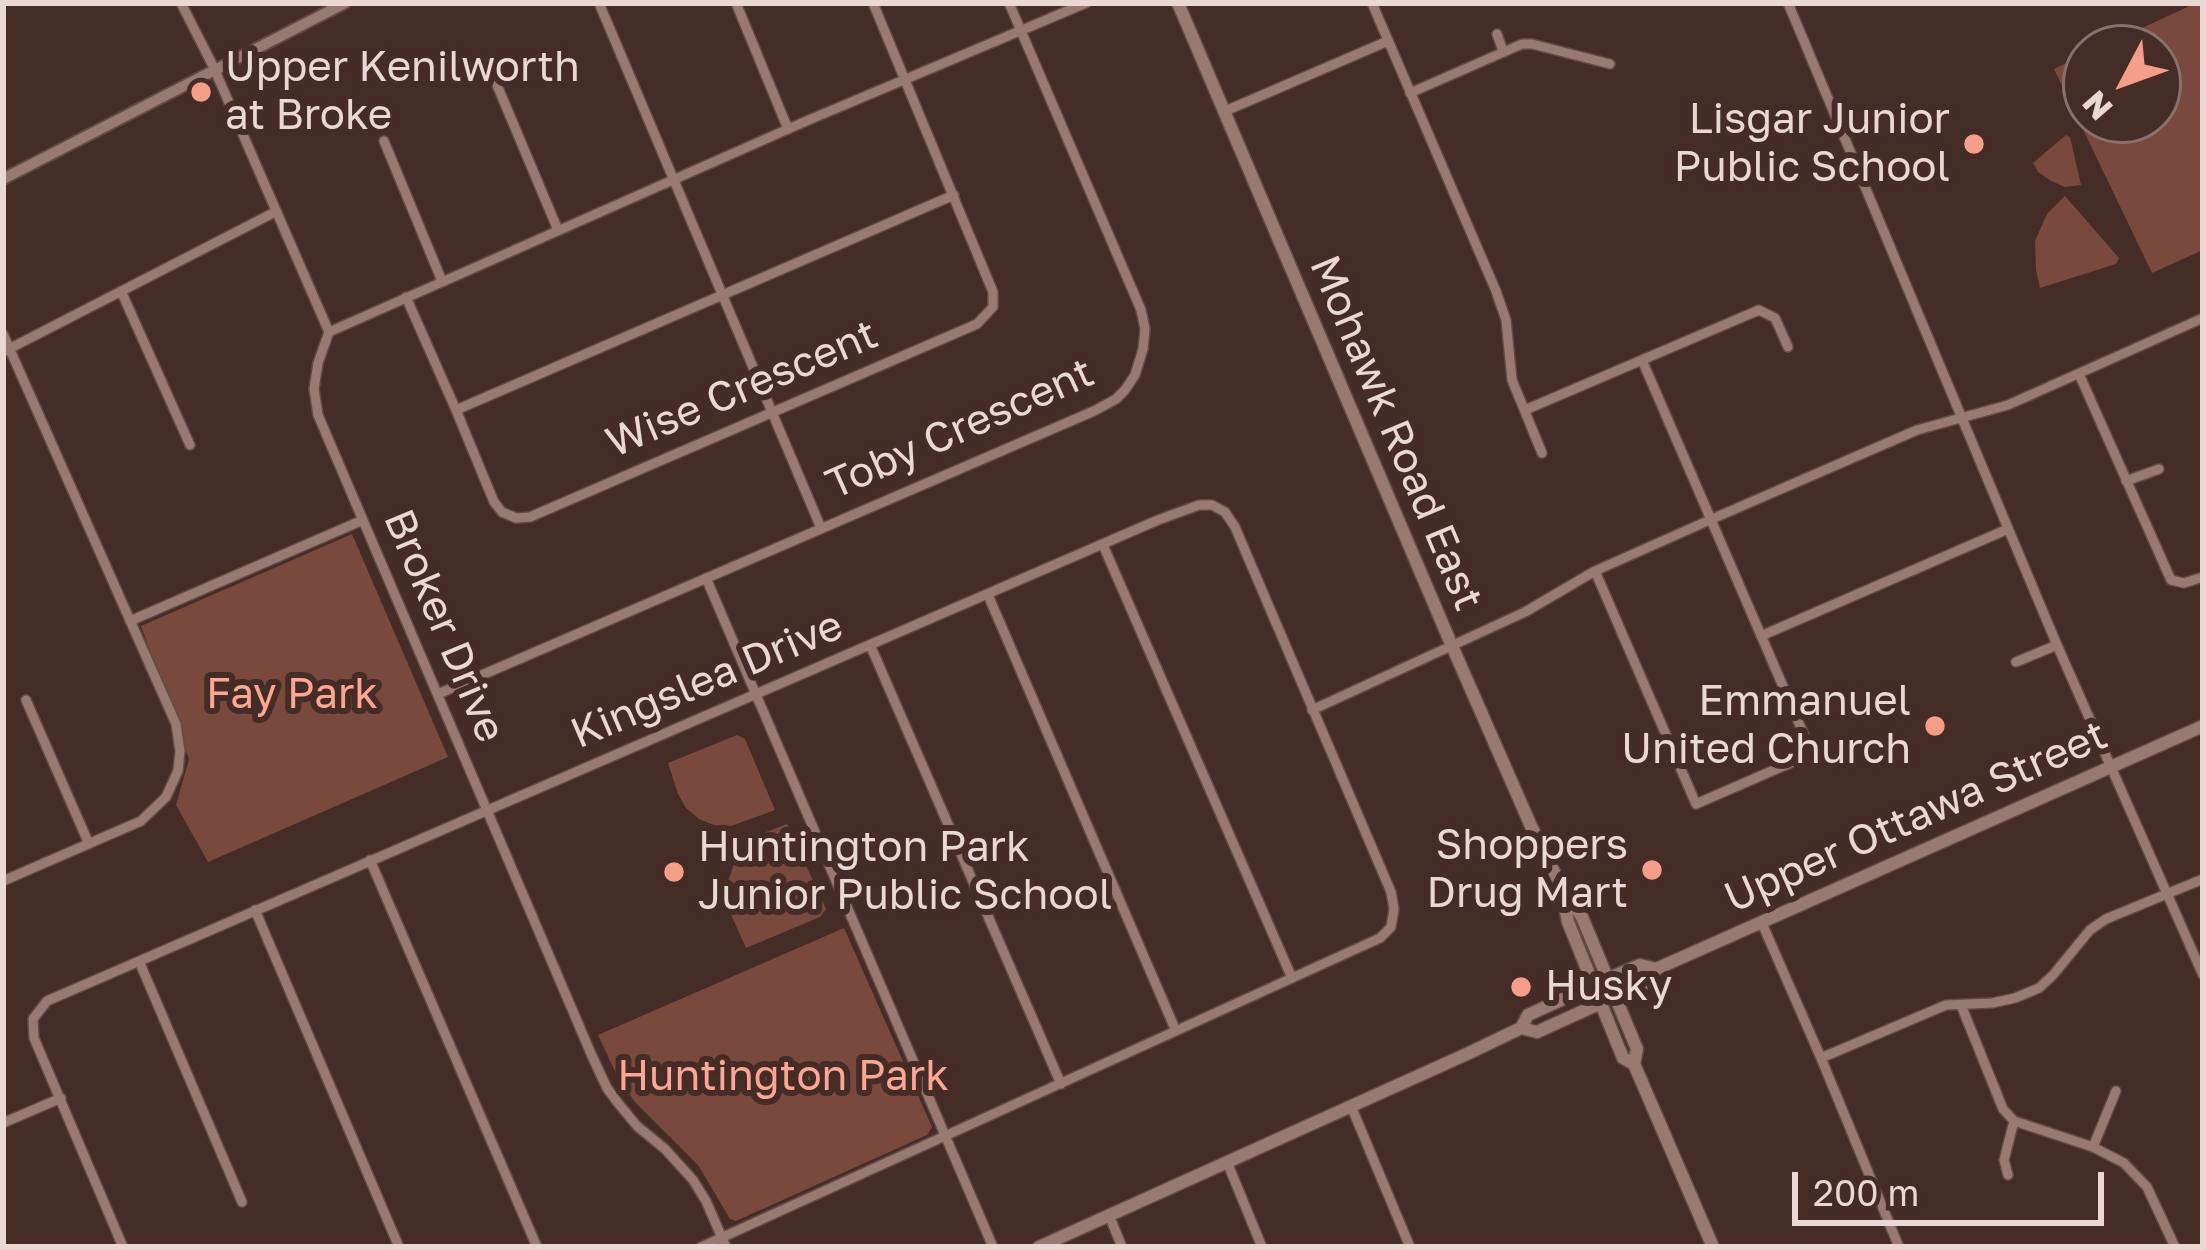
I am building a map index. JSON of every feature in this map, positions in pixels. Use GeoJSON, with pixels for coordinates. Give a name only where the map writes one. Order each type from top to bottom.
{"type":"FeatureCollection","features":[{"type":"Feature","properties":{"kind":"main road","name":"Mohawk Road East"},"geometry":{"type":"LineString","coordinates":[[1178,3],[1452,646],[1561,886],[1582,917],[1623,1058],[1634,1064],[1713,1247]]}},
{"type":"Feature","properties":{"kind":"main road","name":"Upper Ottawa Street"},"geometry":{"type":"LineString","coordinates":[[1521,1028],[1537,1032],[1647,982],[1656,969],[2203,726]]}},
{"type":"Feature","properties":{"kind":"main road","name":"Upper Ottawa Street"},"geometry":{"type":"LineString","coordinates":[[1039,1247],[1521,1028],[1528,1015],[1601,982],[1640,965],[1656,969]]}},
{"type":"Feature","properties":{"kind":"street"},"geometry":{"type":"LineString","coordinates":[[181,3],[329,332],[1086,3]]}},
{"type":"Feature","properties":{"kind":"street"},"geometry":{"type":"LineString","coordinates":[[3,179],[345,3]]}},
{"type":"Feature","properties":{"kind":"street"},"geometry":{"type":"LineString","coordinates":[[598,3],[821,527]]}},
{"type":"Feature","properties":{"kind":"street"},"geometry":{"type":"LineString","coordinates":[[736,3],[788,129]]}},
{"type":"Feature","properties":{"kind":"street","name":"Wise Crescent"},"geometry":{"type":"LineString","coordinates":[[406,297],[494,502],[516,518],[530,517],[977,324],[995,303],[994,292],[873,3]]}},
{"type":"Feature","properties":{"kind":"street","name":"Toby Crescent"},"geometry":{"type":"LineString","coordinates":[[438,694],[1106,406],[1125,389],[1140,362],[1145,329],[1141,310],[1009,3]]}},
{"type":"Feature","properties":{"kind":"street"},"geometry":{"type":"LineString","coordinates":[[1372,3],[1496,292],[1506,320],[1512,380],[1542,453]]}},
{"type":"Feature","properties":{"kind":"street"},"geometry":{"type":"LineString","coordinates":[[1788,3],[2056,645],[2203,975]]}},
{"type":"Feature","properties":{"kind":"street"},"geometry":{"type":"LineString","coordinates":[[1497,34],[1504,51]]}},
{"type":"Feature","properties":{"kind":"street"},"geometry":{"type":"LineString","coordinates":[[1223,112],[1388,41]]}},
{"type":"Feature","properties":{"kind":"street"},"geometry":{"type":"LineString","coordinates":[[1410,93],[1529,43],[1610,64]]}},
{"type":"Feature","properties":{"kind":"street"},"geometry":{"type":"LineString","coordinates":[[496,85],[558,230]]}},
{"type":"Feature","properties":{"kind":"street"},"geometry":{"type":"LineString","coordinates":[[384,141],[442,281]]}},
{"type":"Feature","properties":{"kind":"street"},"geometry":{"type":"LineString","coordinates":[[456,410],[954,195]]}},
{"type":"Feature","properties":{"kind":"street"},"geometry":{"type":"LineString","coordinates":[[6,351],[275,212]]}},
{"type":"Feature","properties":{"kind":"street"},"geometry":{"type":"LineString","coordinates":[[122,291],[190,445]]}},
{"type":"Feature","properties":{"kind":"street"},"geometry":{"type":"LineString","coordinates":[[1525,410],[1759,310],[1775,318],[1788,346]]}},
{"type":"Feature","properties":{"kind":"street"},"geometry":{"type":"LineString","coordinates":[[701,1247],[724,1242],[1380,938],[1394,922],[1391,892],[1312,710],[1525,612],[1595,571],[1910,433],[2002,408],[2203,318]]}},
{"type":"Feature","properties":{"kind":"street","name":"Broker Drive"},"geometry":{"type":"LineString","coordinates":[[329,332],[314,389],[318,415],[607,1088],[637,1126],[693,1180],[724,1242]]}},
{"type":"Feature","properties":{"kind":"street"},"geometry":{"type":"LineString","coordinates":[[3,334],[6,351],[176,724],[180,743],[178,771],[163,803],[141,821],[3,881]]}},
{"type":"Feature","properties":{"kind":"street"},"geometry":{"type":"LineString","coordinates":[[1642,360],[1811,751]]}},
{"type":"Feature","properties":{"kind":"street"},"geometry":{"type":"LineString","coordinates":[[2079,374],[2170,580],[2184,584],[2203,577]]}},
{"type":"Feature","properties":{"kind":"street"},"geometry":{"type":"LineString","coordinates":[[2126,482],[2159,469]]}},
{"type":"Feature","properties":{"kind":"street","name":"Kingslea Drive"},"geometry":{"type":"LineString","coordinates":[[61,1098],[34,1038],[33,1019],[47,1001],[1196,505],[1217,507],[1235,527],[1312,710]]}},
{"type":"Feature","properties":{"kind":"street"},"geometry":{"type":"LineString","coordinates":[[130,621],[363,520]]}},
{"type":"Feature","properties":{"kind":"street"},"geometry":{"type":"LineString","coordinates":[[1761,636],[2008,529]]}},
{"type":"Feature","properties":{"kind":"street"},"geometry":{"type":"LineString","coordinates":[[1102,544],[1292,978]]}},
{"type":"Feature","properties":{"kind":"street"},"geometry":{"type":"LineString","coordinates":[[1595,571],[1696,804],[1843,740]]}},
{"type":"Feature","properties":{"kind":"street"},"geometry":{"type":"LineString","coordinates":[[706,578],[993,1247]]}},
{"type":"Feature","properties":{"kind":"street"},"geometry":{"type":"LineString","coordinates":[[988,595],[1176,1031]]}},
{"type":"Feature","properties":{"kind":"street"},"geometry":{"type":"LineString","coordinates":[[2016,662],[2056,645]]}},
{"type":"Feature","properties":{"kind":"street"},"geometry":{"type":"LineString","coordinates":[[871,647],[1060,1084]]}},
{"type":"Feature","properties":{"kind":"street"},"geometry":{"type":"LineString","coordinates":[[26,700],[89,844]]}},
{"type":"Feature","properties":{"kind":"street"},"geometry":{"type":"LineString","coordinates":[[370,860],[537,1247]]}},
{"type":"Feature","properties":{"kind":"street"},"geometry":{"type":"LineString","coordinates":[[1821,1058],[1946,1005],[2015,998],[2038,988],[2090,930],[2106,919],[2203,878]]}},
{"type":"Feature","properties":{"kind":"street"},"geometry":{"type":"LineString","coordinates":[[255,910],[399,1247]]}},
{"type":"Feature","properties":{"kind":"street"},"geometry":{"type":"LineString","coordinates":[[1761,922],[1899,1247]]}},
{"type":"Feature","properties":{"kind":"street"},"geometry":{"type":"LineString","coordinates":[[139,961],[242,1202]]}},
{"type":"Feature","properties":{"kind":"street"},"geometry":{"type":"LineString","coordinates":[[1960,1005],[2003,1109],[2014,1121],[2124,1163],[2147,1187],[2175,1247]]}},
{"type":"Feature","properties":{"kind":"street"},"geometry":{"type":"LineString","coordinates":[[2093,1148],[2116,1090]]}},
{"type":"Feature","properties":{"kind":"street"},"geometry":{"type":"LineString","coordinates":[[3,1124],[61,1098],[123,1247]]}},
{"type":"Feature","properties":{"kind":"street"},"geometry":{"type":"LineString","coordinates":[[1351,1106],[1410,1247]]}},
{"type":"Feature","properties":{"kind":"street"},"geometry":{"type":"LineString","coordinates":[[2008,1175],[2004,1160],[2014,1121]]}},
{"type":"Feature","properties":{"kind":"street"},"geometry":{"type":"LineString","coordinates":[[1227,1162],[1262,1247]]}},
{"type":"Feature","properties":{"kind":"street"},"geometry":{"type":"LineString","coordinates":[[1109,1215],[1122,1247]]}},
{"type":"Feature","properties":{"kind":"green space"},"geometry":{"type":"Polygon","coordinates":[[[2203,3],[2203,250],[2152,273],[2090,144],[2182,144],[2182,24],[2151,24],[2203,3]]]}},
{"type":"Feature","properties":{"kind":"green space"},"geometry":{"type":"Polygon","coordinates":[[[2062,138],[2062,144],[2072,144],[2081,185],[2065,187],[2051,181],[2033,163],[2062,138]]]}},
{"type":"Feature","properties":{"kind":"green space"},"geometry":{"type":"Polygon","coordinates":[[[2065,196],[2119,258],[2116,264],[2040,288],[2035,241],[2047,214],[2065,196]]]}},
{"type":"Feature","properties":{"kind":"green space","name":"Fay Park"},"geometry":{"type":"Polygon","coordinates":[[[352,534],[448,757],[208,862],[176,805],[189,759],[141,626],[352,534]]]}},
{"type":"Feature","properties":{"kind":"green space"},"geometry":{"type":"Polygon","coordinates":[[[737,735],[745,739],[775,810],[731,826],[714,825],[686,808],[668,763],[737,735]]]}},
{"type":"Feature","properties":{"kind":"green space"},"geometry":{"type":"Polygon","coordinates":[[[787,824],[826,909],[820,917],[746,948],[728,908],[727,885],[734,863],[747,845],[787,824]]]}},
{"type":"Feature","properties":{"kind":"green space","name":"Huntington Park"},"geometry":{"type":"Polygon","coordinates":[[[844,928],[932,1127],[927,1135],[736,1221],[730,1219],[698,1165],[619,1080],[598,1035],[844,928]]]}},
{"type":"Feature","properties":{"kind":"place","name":"Upper Kenilworth at Broke"},"geometry":{"type":"Point","coordinates":[201,92]}},
{"type":"Feature","properties":{"kind":"place","name":"Lisgar Junior Public School"},"geometry":{"type":"Point","coordinates":[1974,144]}},
{"type":"Feature","properties":{"kind":"place","name":"Emmanuel United Church"},"geometry":{"type":"Point","coordinates":[1935,726]}},
{"type":"Feature","properties":{"kind":"place","name":"Shoppers Drug Mart"},"geometry":{"type":"Point","coordinates":[1652,870]}},
{"type":"Feature","properties":{"kind":"place","name":"Huntington Park Junior Public School"},"geometry":{"type":"Point","coordinates":[674,872]}},
{"type":"Feature","properties":{"kind":"place","name":"Husky"},"geometry":{"type":"Point","coordinates":[1521,987]}}]}
